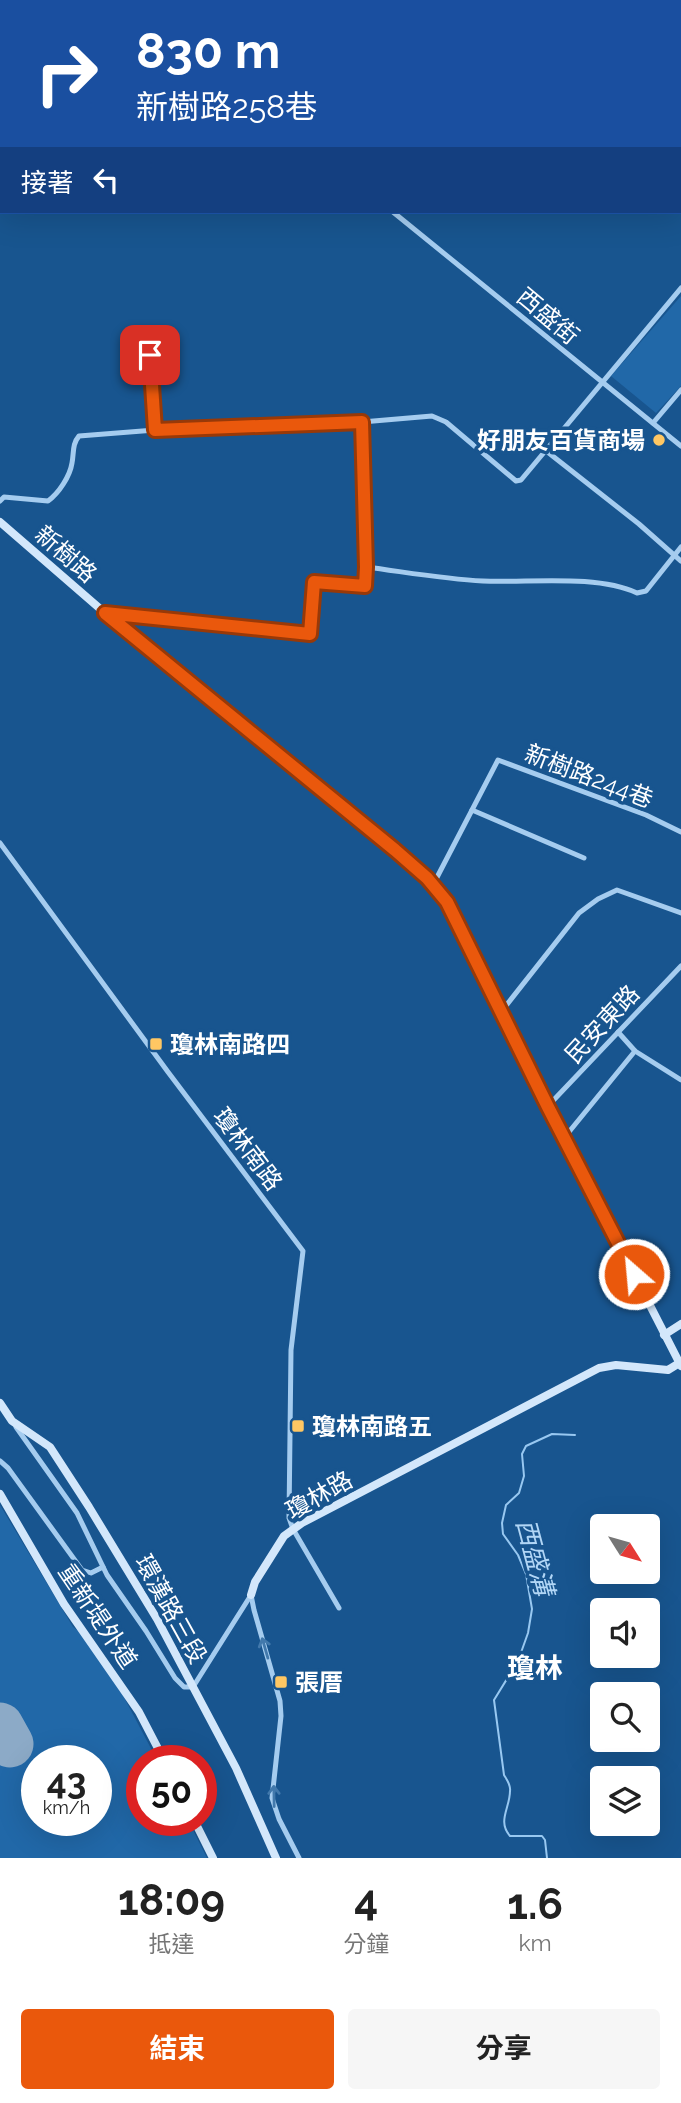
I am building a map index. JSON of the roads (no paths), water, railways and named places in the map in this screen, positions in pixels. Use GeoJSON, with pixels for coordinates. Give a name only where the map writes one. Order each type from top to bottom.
{"type":"FeatureCollection","features":[{"type":"Feature","properties":{"kind":"street","name":"西盛街"},"geometry":{"type":"LineString","coordinates":[[395,214],[681,446]]}},
{"type":"Feature","properties":{"kind":"street"},"geometry":{"type":"LineString","coordinates":[[0,501],[5,497],[48,500],[54,496],[72,466],[74,441],[79,436],[432,416],[446,422],[516,481],[521,480],[681,288]]}},
{"type":"Feature","properties":{"kind":"street"},"geometry":{"type":"LineString","coordinates":[[150,355],[155,430]]}},
{"type":"Feature","properties":{"kind":"street"},"geometry":{"type":"LineString","coordinates":[[653,423],[681,390]]}},
{"type":"Feature","properties":{"kind":"street"},"geometry":{"type":"LineString","coordinates":[[105,613],[310,634],[314,582],[365,586],[362,422]]}},
{"type":"Feature","properties":{"kind":"street"},"geometry":{"type":"LineString","coordinates":[[545,450],[681,561]]}},
{"type":"Feature","properties":{"kind":"street","name":"新樹路"},"geometry":{"type":"LineString","coordinates":[[0,522],[105,613],[395,850],[447,902],[548,1107],[681,1362]]}},
{"type":"Feature","properties":{"kind":"street"},"geometry":{"type":"LineString","coordinates":[[366,567],[482,581],[586,582],[637,593],[646,591],[681,547]]}},
{"type":"Feature","properties":{"kind":"street","name":"新樹路244巷"},"geometry":{"type":"LineString","coordinates":[[433,886],[498,760],[646,815],[681,832]]}},
{"type":"Feature","properties":{"kind":"street"},"geometry":{"type":"LineString","coordinates":[[472,810],[584,858]]}},
{"type":"Feature","properties":{"kind":"street","name":"瓊林南路"},"geometry":{"type":"LineString","coordinates":[[0,843],[303,1251],[291,1350],[289,1518],[293,1529]]}},
{"type":"Feature","properties":{"kind":"street"},"geometry":{"type":"LineString","coordinates":[[501,1012],[579,913],[598,899],[617,890],[681,913]]}},
{"type":"Feature","properties":{"kind":"street","name":"民安東路"},"geometry":{"type":"LineString","coordinates":[[548,1107],[681,966]]}},
{"type":"Feature","properties":{"kind":"street"},"geometry":{"type":"LineString","coordinates":[[618,1032],[635,1051],[681,1080]]}},
{"type":"Feature","properties":{"kind":"street"},"geometry":{"type":"LineString","coordinates":[[564,1138],[635,1051]]}},
{"type":"Feature","properties":{"kind":"street"},"geometry":{"type":"LineString","coordinates":[[667,1339],[681,1324]]}},
{"type":"Feature","properties":{"kind":"street","name":"瓊林路"},"geometry":{"type":"LineString","coordinates":[[251,1595],[255,1582],[284,1536],[293,1529],[598,1368],[616,1365],[667,1370],[681,1362]]}},
{"type":"Feature","properties":{"kind":"street","name":"環漢路三段"},"geometry":{"type":"LineString","coordinates":[[0,1403],[12,1421],[50,1447],[94,1514],[157,1619],[236,1769],[276,1858]]}},
{"type":"Feature","properties":{"kind":"street"},"geometry":{"type":"LineString","coordinates":[[12,1421],[78,1513],[103,1567],[175,1678],[184,1687],[192,1687],[251,1595]]}},
{"type":"Feature","properties":{"kind":"street"},"geometry":{"type":"LineString","coordinates":[[0,1461],[8,1468],[82,1570],[91,1573],[103,1567]]}},
{"type":"Feature","properties":{"kind":"street","name":"重新堤外道"},"geometry":{"type":"LineString","coordinates":[[0,1494],[64,1604],[139,1712],[156,1745]]}},
{"type":"Feature","properties":{"kind":"street"},"geometry":{"type":"LineString","coordinates":[[293,1529],[340,1608]]}},
{"type":"Feature","properties":{"kind":"street"},"geometry":{"type":"LineString","coordinates":[[251,1595],[280,1701],[281,1716],[272,1798],[279,1819],[299,1858]]}},
{"type":"Feature","properties":{"kind":"street"},"geometry":{"type":"LineString","coordinates":[[202,1836],[213,1858]]}},
{"type":"Feature","properties":{"kind":"waterway","name":"西盛溝"},"geometry":{"type":"LineString","coordinates":[[547,1858],[542,1836],[510,1836],[504,1820],[510,1789],[504,1775],[494,1700],[518,1661],[528,1633],[532,1609],[526,1574],[518,1555],[503,1534],[502,1523],[506,1505],[519,1493],[524,1476],[522,1454],[526,1446],[552,1434],[575,1435]]}},
{"type":"Feature","properties":{"kind":"place","name":"好朋友百貨商場"},"geometry":{"type":"Point","coordinates":[659,440]}},
{"type":"Feature","properties":{"kind":"place","name":"瓊林南路四"},"geometry":{"type":"Point","coordinates":[156,1044]}},
{"type":"Feature","properties":{"kind":"place","name":"瓊林南路五"},"geometry":{"type":"Point","coordinates":[298,1426]}},
{"type":"Feature","properties":{"kind":"place","name":"張厝"},"geometry":{"type":"Point","coordinates":[281,1682]}},
{"type":"Feature","properties":{"kind":"district","name":"瓊林"},"geometry":{"type":"Point","coordinates":[535,1668]}}]}
